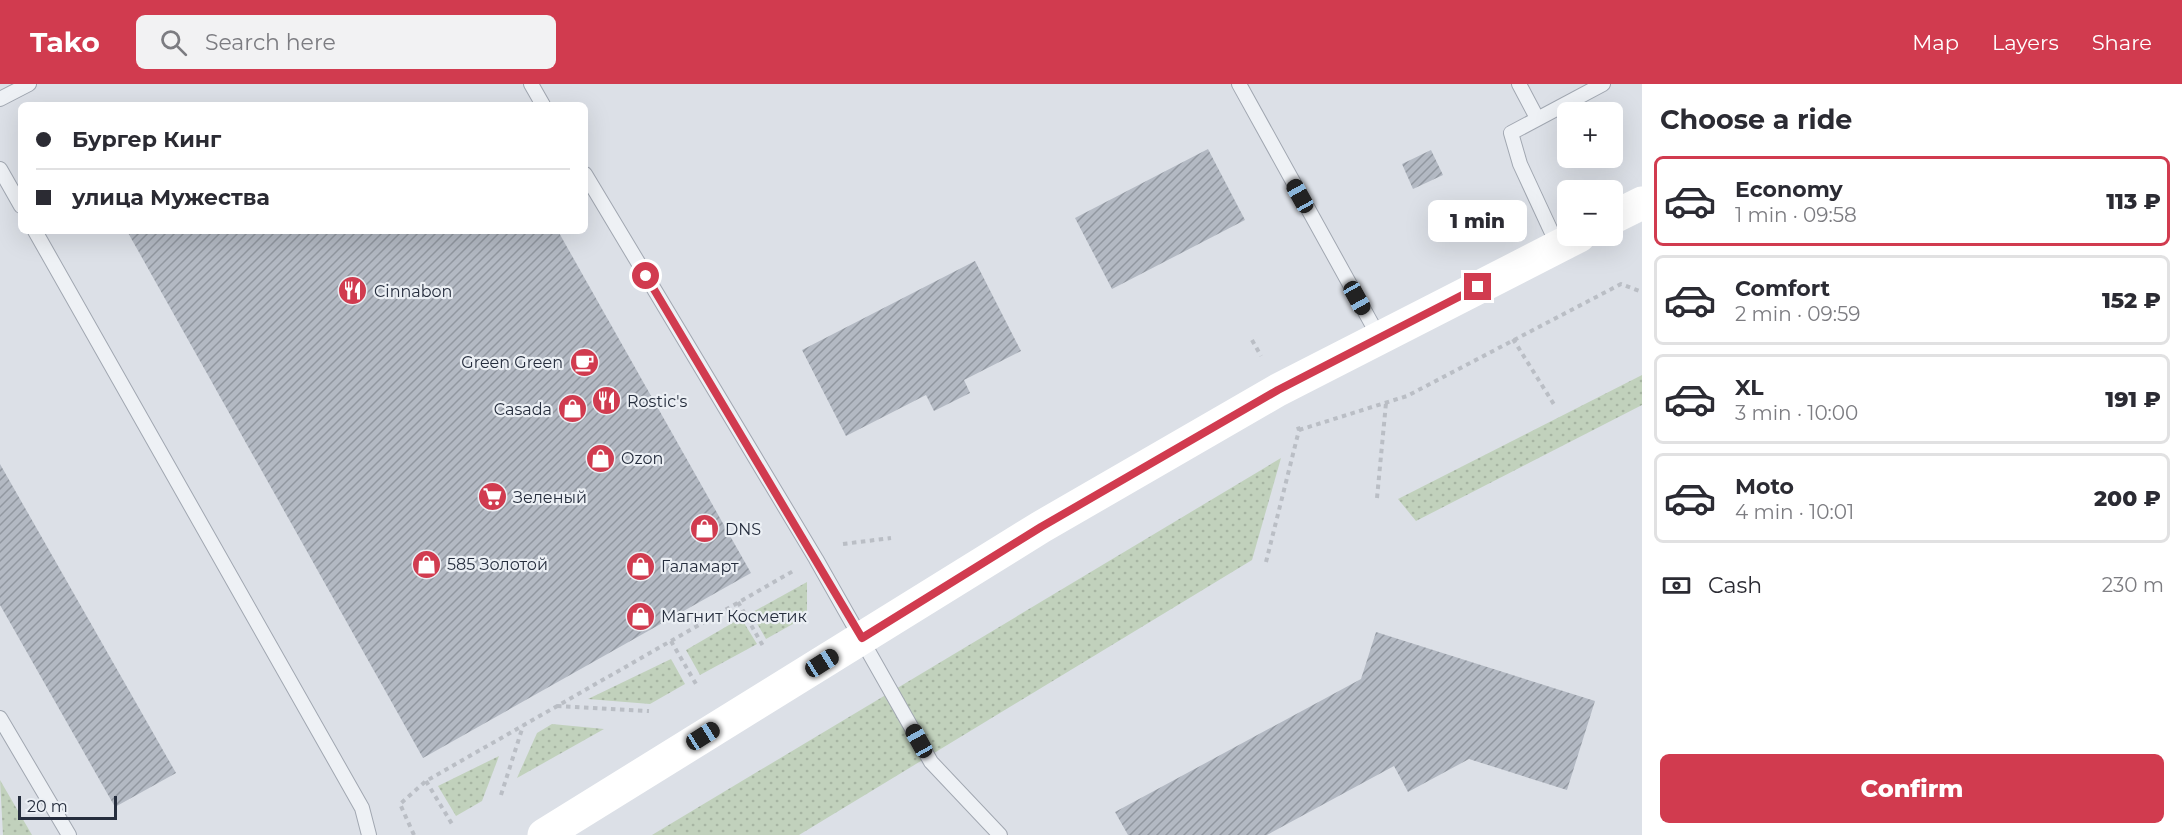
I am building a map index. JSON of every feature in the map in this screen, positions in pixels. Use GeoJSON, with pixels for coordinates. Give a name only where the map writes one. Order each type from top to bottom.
{"type":"FeatureCollection","features":[{"type":"Feature","properties":{"kind":"main road"},"geometry":{"type":"LineString","coordinates":[[1623,212],[1642,203]]}},
{"type":"Feature","properties":{"kind":"main road"},"geometry":{"type":"LineString","coordinates":[[544,835],[1041,527],[1278,390],[1558,246]]}},
{"type":"Feature","properties":{"kind":"lane"},"geometry":{"type":"LineString","coordinates":[[0,99],[12,87],[29,84]]}},
{"type":"Feature","properties":{"kind":"lane"},"geometry":{"type":"LineString","coordinates":[[531,84],[541,102]]}},
{"type":"Feature","properties":{"kind":"lane"},"geometry":{"type":"LineString","coordinates":[[1239,84],[1379,337]]}},
{"type":"Feature","properties":{"kind":"lane"},"geometry":{"type":"LineString","coordinates":[[1519,84],[1537,118]]}},
{"type":"Feature","properties":{"kind":"lane"},"geometry":{"type":"LineString","coordinates":[[1557,223],[1520,164],[1511,133],[1603,84]]}},
{"type":"Feature","properties":{"kind":"lane"},"geometry":{"type":"LineString","coordinates":[[0,169],[18,201]]}},
{"type":"Feature","properties":{"kind":"lane"},"geometry":{"type":"LineString","coordinates":[[588,179],[862,638],[931,762],[1000,835]]}},
{"type":"Feature","properties":{"kind":"lane"},"geometry":{"type":"LineString","coordinates":[[37,234],[362,808],[369,835]]}},
{"type":"Feature","properties":{"kind":"lane"},"geometry":{"type":"LineString","coordinates":[[0,718],[69,835]]}},
{"type":"Feature","properties":{"kind":"path"},"geometry":{"type":"LineString","coordinates":[[1299,430],[1407,396],[1621,284],[1642,292]]}},
{"type":"Feature","properties":{"kind":"path"},"geometry":{"type":"LineString","coordinates":[[1513,339],[1555,406]]}},
{"type":"Feature","properties":{"kind":"path"},"geometry":{"type":"LineString","coordinates":[[1252,340],[1260,356]]}},
{"type":"Feature","properties":{"kind":"path"},"geometry":{"type":"LineString","coordinates":[[1377,498],[1386,403]]}},
{"type":"Feature","properties":{"kind":"path"},"geometry":{"type":"LineString","coordinates":[[1266,562],[1299,430],[1297,424]]}},
{"type":"Feature","properties":{"kind":"path"},"geometry":{"type":"LineString","coordinates":[[843,544],[891,538]]}},
{"type":"Feature","properties":{"kind":"path"},"geometry":{"type":"LineString","coordinates":[[414,835],[400,804],[426,781],[795,570]]}},
{"type":"Feature","properties":{"kind":"path"},"geometry":{"type":"LineString","coordinates":[[738,602],[763,646]]}},
{"type":"Feature","properties":{"kind":"path"},"geometry":{"type":"LineString","coordinates":[[671,641],[696,684]]}},
{"type":"Feature","properties":{"kind":"path"},"geometry":{"type":"LineString","coordinates":[[557,706],[649,711]]}},
{"type":"Feature","properties":{"kind":"path"},"geometry":{"type":"LineString","coordinates":[[501,795],[523,726]]}},
{"type":"Feature","properties":{"kind":"path"},"geometry":{"type":"LineString","coordinates":[[426,781],[452,824]]}},
{"type":"Feature","properties":{"kind":"green space"},"geometry":{"type":"Polygon","coordinates":[[[1642,375],[1642,405],[1416,521],[1398,499],[1642,375]]]}},
{"type":"Feature","properties":{"kind":"green space"},"geometry":{"type":"Polygon","coordinates":[[[1281,458],[1252,560],[799,835],[652,835],[1281,458]]]}},
{"type":"Feature","properties":{"kind":"green space"},"geometry":{"type":"Polygon","coordinates":[[[807,582],[807,616],[766,639],[751,613],[807,582]]]}},
{"type":"Feature","properties":{"kind":"green space"},"geometry":{"type":"Polygon","coordinates":[[[741,618],[757,644],[700,675],[686,650],[741,618]]]}},
{"type":"Feature","properties":{"kind":"green space"},"geometry":{"type":"Polygon","coordinates":[[[671,659],[685,684],[650,704],[588,699],[671,659]]]}},
{"type":"Feature","properties":{"kind":"green space"},"geometry":{"type":"Polygon","coordinates":[[[552,724],[604,729],[517,778],[537,733],[552,724]]]}},
{"type":"Feature","properties":{"kind":"green space"},"geometry":{"type":"Polygon","coordinates":[[[499,756],[482,801],[456,816],[438,786],[499,756]]]}},
{"type":"Feature","properties":{"kind":"green space"},"geometry":{"type":"Polygon","coordinates":[[[0,780],[32,835],[3,835],[0,780]]]}},
{"type":"Feature","properties":{"kind":"building"},"geometry":{"type":"Polygon","coordinates":[[[1208,149],[1245,220],[1112,289],[1075,218],[1208,149]]]}},
{"type":"Feature","properties":{"kind":"building"},"geometry":{"type":"Polygon","coordinates":[[[1431,150],[1443,175],[1413,189],[1402,164],[1431,150]]]}},
{"type":"Feature","properties":{"kind":"building","name":"Зеленый"},"geometry":{"type":"Polygon","coordinates":[[[129,234],[560,234],[751,573],[423,758],[129,234]]]}},
{"type":"Feature","properties":{"kind":"building"},"geometry":{"type":"Polygon","coordinates":[[[975,261],[1021,351],[964,380],[970,393],[934,411],[926,395],[846,436],[802,350],[975,261]]]}},
{"type":"Feature","properties":{"kind":"building"},"geometry":{"type":"Polygon","coordinates":[[[0,464],[176,773],[115,807],[0,605],[0,464]]]}},
{"type":"Feature","properties":{"kind":"building"},"geometry":{"type":"Polygon","coordinates":[[[1376,632],[1595,701],[1567,790],[1469,759],[1408,792],[1394,766],[1267,835],[1128,835],[1115,812],[1361,679],[1376,632]]]}},
{"type":"Feature","properties":{"kind":"place","name":"Cinnabon"},"geometry":{"type":"Point","coordinates":[353,291]}},
{"type":"Feature","properties":{"kind":"place","name":"Green Green"},"geometry":{"type":"Point","coordinates":[584,362]}},
{"type":"Feature","properties":{"kind":"place","name":"Rostic's"},"geometry":{"type":"Point","coordinates":[606,401]}},
{"type":"Feature","properties":{"kind":"place","name":"Casada"},"geometry":{"type":"Point","coordinates":[573,409]}},
{"type":"Feature","properties":{"kind":"place","name":"Ozon"},"geometry":{"type":"Point","coordinates":[600,458]}},
{"type":"Feature","properties":{"kind":"place","name":"Зеленый"},"geometry":{"type":"Point","coordinates":[492,497]}},
{"type":"Feature","properties":{"kind":"place","name":"DNS"},"geometry":{"type":"Point","coordinates":[704,529]}},
{"type":"Feature","properties":{"kind":"place","name":"585 Золотой"},"geometry":{"type":"Point","coordinates":[426,564]}},
{"type":"Feature","properties":{"kind":"place","name":"Галамарт"},"geometry":{"type":"Point","coordinates":[640,566]}},
{"type":"Feature","properties":{"kind":"place","name":"Магнит Косметик"},"geometry":{"type":"Point","coordinates":[640,616]}},
{"type":"Feature","properties":{"kind":"route"},"geometry":{"type":"LineString","coordinates":[[646,276],[862,638],[1041,527],[1278,390],[1478,287]]}}]}
